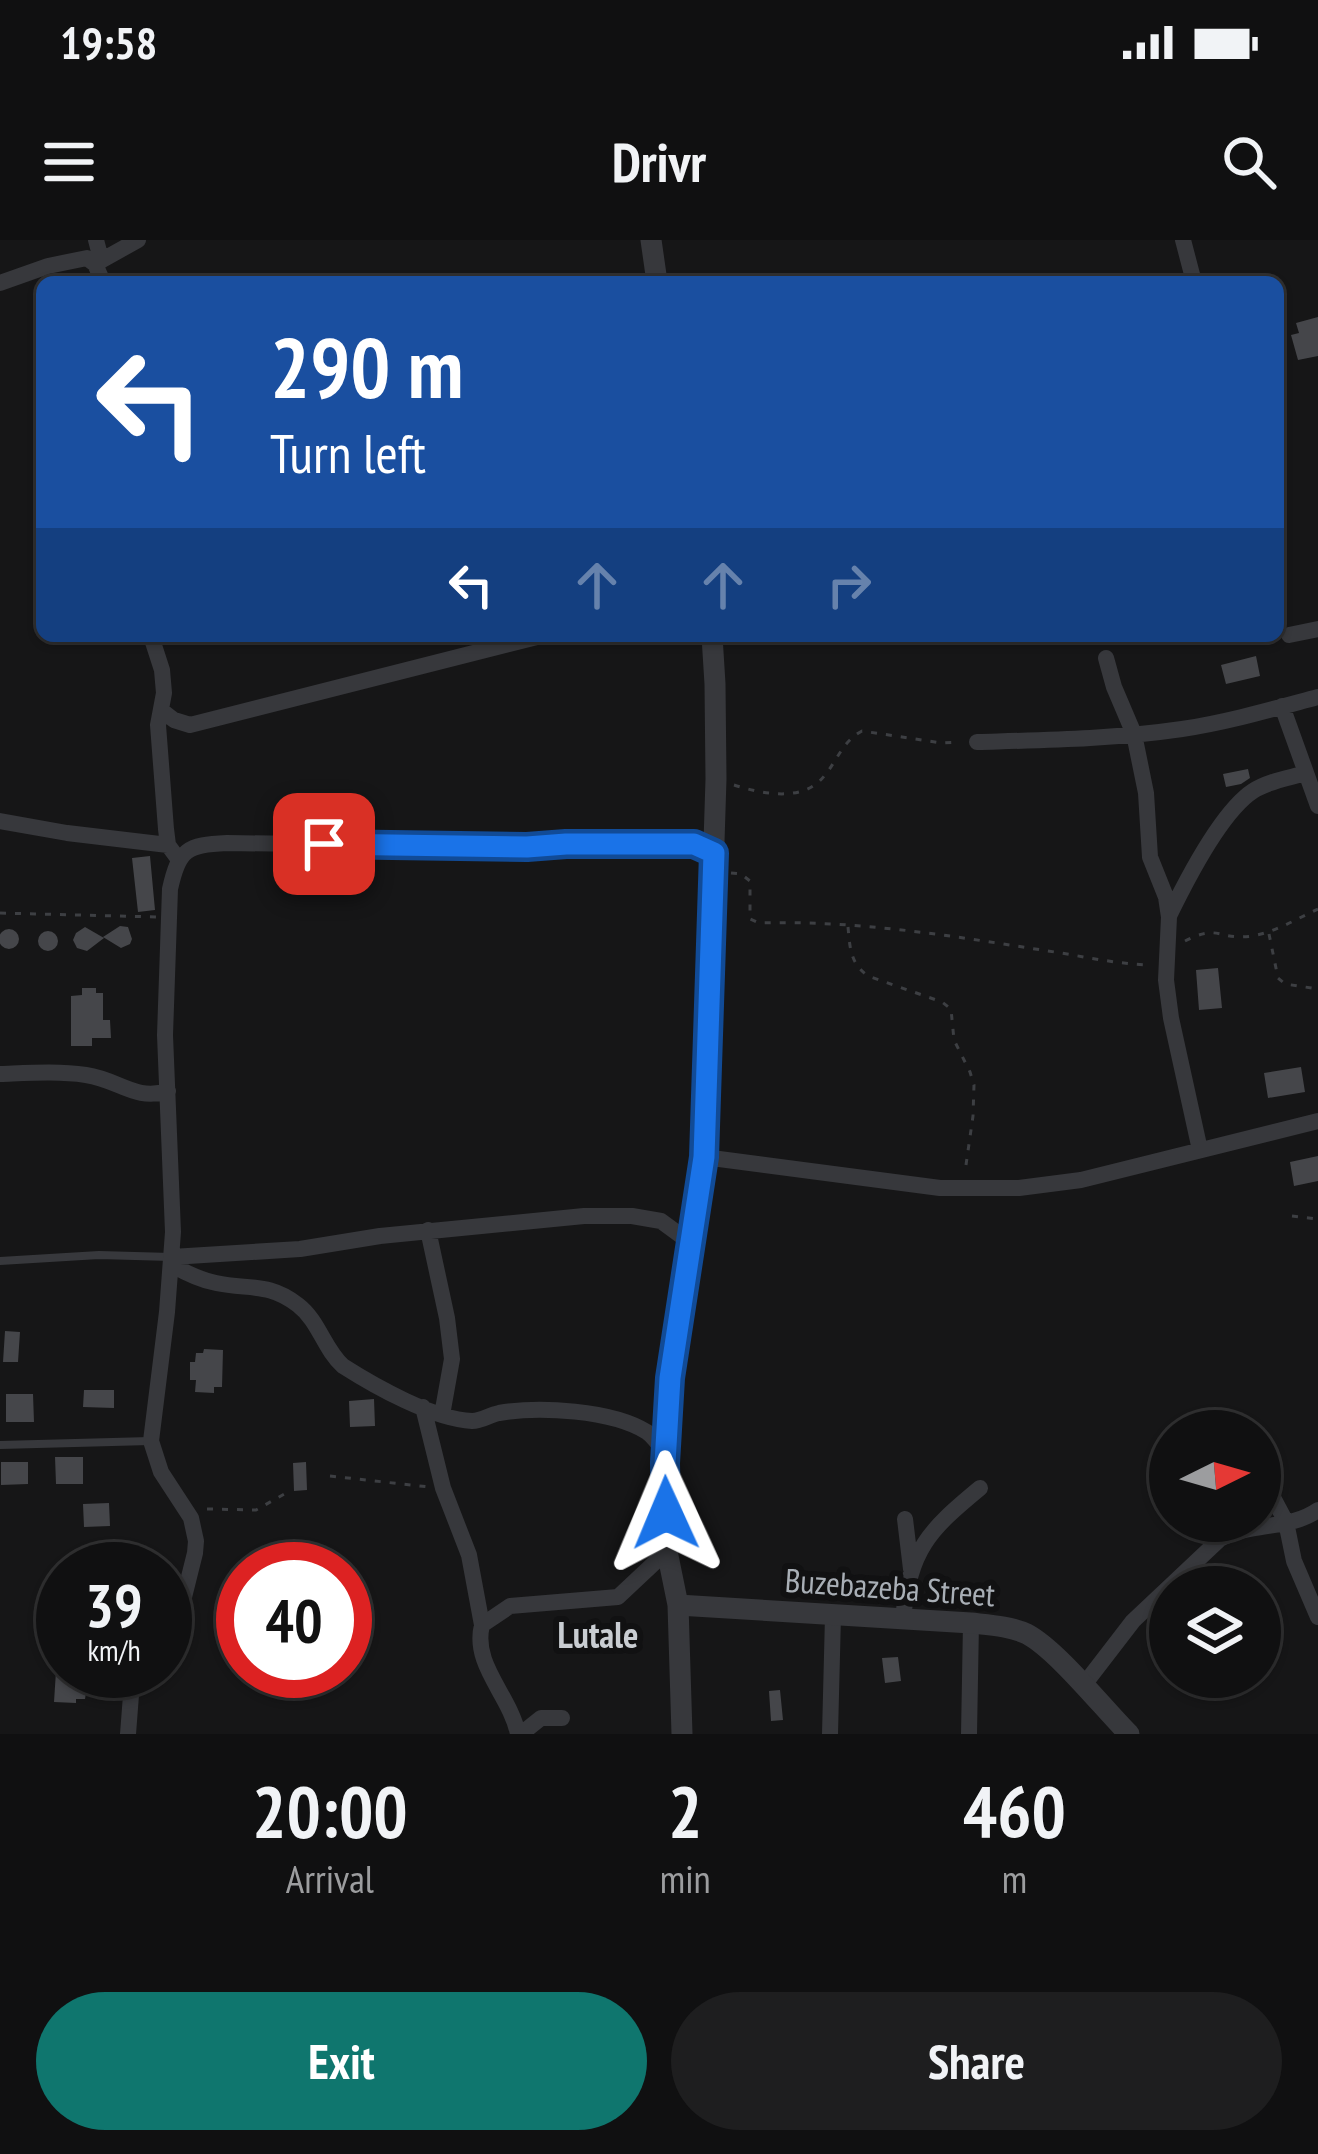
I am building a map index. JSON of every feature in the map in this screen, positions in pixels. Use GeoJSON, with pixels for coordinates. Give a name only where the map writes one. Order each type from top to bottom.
{"type":"FeatureCollection","features":[{"type":"Feature","properties":{"kind":"street"},"geometry":{"type":"LineString","coordinates":[[96,240],[102,276]]}},
{"type":"Feature","properties":{"kind":"street"},"geometry":{"type":"LineString","coordinates":[[0,283],[76,259],[98,261],[138,240]]}},
{"type":"Feature","properties":{"kind":"street"},"geometry":{"type":"LineString","coordinates":[[651,240],[656,276]]}},
{"type":"Feature","properties":{"kind":"street"},"geometry":{"type":"LineString","coordinates":[[1183,240],[1192,276]]}},
{"type":"Feature","properties":{"kind":"street"},"geometry":{"type":"LineString","coordinates":[[1289,635],[1318,629]]}},
{"type":"Feature","properties":{"kind":"street"},"geometry":{"type":"LineString","coordinates":[[153,642],[162,670],[164,693],[158,725],[174,852],[166,1035],[172,1261],[152,1441],[156,1461],[191,1519],[195,1535],[192,1564]]}},
{"type":"Feature","properties":{"kind":"street"},"geometry":{"type":"LineString","coordinates":[[161,710],[190,724],[218,719],[519,642]]}},
{"type":"Feature","properties":{"kind":"street"},"geometry":{"type":"LineString","coordinates":[[682,1734],[678,1606],[668,1551],[665,1453],[670,1378],[704,1157],[716,779],[712,642]]}},
{"type":"Feature","properties":{"kind":"street"},"geometry":{"type":"LineString","coordinates":[[1106,658],[1134,734],[1150,856],[1166,897],[1171,1018],[1200,1150]]}},
{"type":"Feature","properties":{"kind":"street"},"geometry":{"type":"LineString","coordinates":[[977,742],[1134,734],[1231,720],[1318,697]]}},
{"type":"Feature","properties":{"kind":"street"},"geometry":{"type":"LineString","coordinates":[[1282,706],[1318,806]]}},
{"type":"Feature","properties":{"kind":"street"},"geometry":{"type":"LineString","coordinates":[[1169,917],[1213,839],[1251,792],[1306,773]]}},
{"type":"Feature","properties":{"kind":"street"},"geometry":{"type":"LineString","coordinates":[[0,821],[174,852],[198,844],[226,843],[694,844],[714,853]]}},
{"type":"Feature","properties":{"kind":"street"},"geometry":{"type":"LineString","coordinates":[[0,1074],[87,1075],[142,1095],[168,1091]]}},
{"type":"Feature","properties":{"kind":"street"},"geometry":{"type":"LineString","coordinates":[[704,1157],[920,1186],[1019,1188],[1081,1180],[1318,1121]]}},
{"type":"Feature","properties":{"kind":"street"},"geometry":{"type":"LineString","coordinates":[[172,1261],[584,1216],[661,1221],[691,1243]]}},
{"type":"Feature","properties":{"kind":"street"},"geometry":{"type":"LineString","coordinates":[[428,1230],[452,1359],[442,1414]]}},
{"type":"Feature","properties":{"kind":"street"},"geometry":{"type":"LineString","coordinates":[[172,1261],[209,1282],[250,1285],[282,1294],[306,1312],[343,1366],[423,1407],[478,1422],[496,1413],[550,1410],[606,1418],[650,1433],[665,1453]]}},
{"type":"Feature","properties":{"kind":"street"},"geometry":{"type":"LineString","coordinates":[[423,1407],[442,1488],[469,1556],[482,1624],[484,1665],[506,1700],[519,1734],[541,1718],[562,1718]]}},
{"type":"Feature","properties":{"kind":"street"},"geometry":{"type":"LineString","coordinates":[[903,1618],[907,1582],[923,1543],[945,1515],[980,1488]]}},
{"type":"Feature","properties":{"kind":"street"},"geometry":{"type":"LineString","coordinates":[[1084,1686],[1133,1622],[1207,1549],[1234,1531],[1301,1521],[1318,1510]]}},
{"type":"Feature","properties":{"kind":"street"},"geometry":{"type":"LineString","coordinates":[[1281,1513],[1294,1561],[1318,1617]]}},
{"type":"Feature","properties":{"kind":"street"},"geometry":{"type":"LineString","coordinates":[[905,1519],[911,1570]]}},
{"type":"Feature","properties":{"kind":"street"},"geometry":{"type":"LineString","coordinates":[[482,1624],[510,1606],[618,1597],[668,1551]]}},
{"type":"Feature","properties":{"kind":"street","name":"Buzebazeba Street"},"geometry":{"type":"LineString","coordinates":[[678,1606],[971,1623],[1025,1634],[1084,1686],[1120,1732]]}},
{"type":"Feature","properties":{"kind":"street"},"geometry":{"type":"LineString","coordinates":[[830,1734],[833,1616]]}},
{"type":"Feature","properties":{"kind":"street"},"geometry":{"type":"LineString","coordinates":[[969,1734],[971,1623]]}},
{"type":"Feature","properties":{"kind":"street"},"geometry":{"type":"LineString","coordinates":[[128,1734],[131,1698]]}},
{"type":"Feature","properties":{"kind":"lane"},"geometry":{"type":"LineString","coordinates":[[0,1261],[99,1255],[172,1261]]}},
{"type":"Feature","properties":{"kind":"lane"},"geometry":{"type":"LineString","coordinates":[[0,1445],[152,1441]]}},
{"type":"Feature","properties":{"kind":"path"},"geometry":{"type":"LineString","coordinates":[[716,779],[778,794],[807,790],[824,778],[851,737],[862,730],[942,743],[977,742]]}},
{"type":"Feature","properties":{"kind":"path"},"geometry":{"type":"LineString","coordinates":[[712,879],[729,872],[747,877],[753,922],[917,932],[1101,962],[1167,958],[1203,932],[1234,938],[1269,933],[1318,909]]}},
{"type":"Feature","properties":{"kind":"path"},"geometry":{"type":"LineString","coordinates":[[0,913],[170,916]]}},
{"type":"Feature","properties":{"kind":"path"},"geometry":{"type":"LineString","coordinates":[[848,925],[858,969],[951,1010],[954,1040],[974,1085],[962,1189]]}},
{"type":"Feature","properties":{"kind":"path"},"geometry":{"type":"LineString","coordinates":[[1269,933],[1278,979],[1318,989]]}},
{"type":"Feature","properties":{"kind":"path"},"geometry":{"type":"LineString","coordinates":[[1292,1216],[1318,1219]]}},
{"type":"Feature","properties":{"kind":"path"},"geometry":{"type":"LineString","coordinates":[[330,1476],[442,1488]]}},
{"type":"Feature","properties":{"kind":"path"},"geometry":{"type":"LineString","coordinates":[[173,1492],[207,1509],[234,1511],[265,1508],[288,1492]]}},
{"type":"Feature","properties":{"kind":"building"},"geometry":{"type":"Polygon","coordinates":[[[1318,317],[1318,356],[1298,360],[1291,335],[1299,333],[1296,323],[1318,317]]]}},
{"type":"Feature","properties":{"kind":"building"},"geometry":{"type":"Polygon","coordinates":[[[1256,656],[1260,676],[1226,684],[1221,665],[1256,656]]]}},
{"type":"Feature","properties":{"kind":"building"},"geometry":{"type":"Polygon","coordinates":[[[1248,769],[1250,778],[1226,787],[1223,774],[1248,769]]]}},
{"type":"Feature","properties":{"kind":"building"},"geometry":{"type":"Polygon","coordinates":[[[150,856],[155,910],[138,912],[132,858],[150,856]]]}},
{"type":"Feature","properties":{"kind":"building"},"geometry":{"type":"Polygon","coordinates":[[[120,926],[128,927],[132,939],[121,948],[103,937],[120,926]]]}},
{"type":"Feature","properties":{"kind":"building"},"geometry":{"type":"Polygon","coordinates":[[[85,927],[104,938],[87,951],[77,948],[73,940],[85,927]]]}},
{"type":"Feature","properties":{"kind":"building"},"geometry":{"type":"Polygon","coordinates":[[[9,929],[19,939],[9,949],[-1,939],[9,929]]]}},
{"type":"Feature","properties":{"kind":"building"},"geometry":{"type":"Polygon","coordinates":[[[48,931],[58,941],[48,951],[38,941],[48,931]]]}},
{"type":"Feature","properties":{"kind":"building"},"geometry":{"type":"Polygon","coordinates":[[[1218,968],[1222,1008],[1199,1010],[1196,970],[1218,968]]]}},
{"type":"Feature","properties":{"kind":"building"},"geometry":{"type":"Polygon","coordinates":[[[82,988],[103,993],[103,1020],[110,1020],[111,1038],[92,1038],[92,1046],[71,1046],[71,996],[82,995],[82,988]]]}},
{"type":"Feature","properties":{"kind":"building"},"geometry":{"type":"Polygon","coordinates":[[[1301,1067],[1305,1092],[1268,1098],[1264,1073],[1301,1067]]]}},
{"type":"Feature","properties":{"kind":"building"},"geometry":{"type":"Polygon","coordinates":[[[1318,1156],[1318,1181],[1294,1186],[1290,1162],[1318,1156]]]}},
{"type":"Feature","properties":{"kind":"building"},"geometry":{"type":"Polygon","coordinates":[[[5,1331],[20,1332],[18,1362],[3,1362],[5,1331]]]}},
{"type":"Feature","properties":{"kind":"building"},"geometry":{"type":"Polygon","coordinates":[[[204,1349],[223,1350],[222,1387],[214,1387],[214,1393],[195,1392],[196,1380],[190,1380],[190,1362],[204,1349]]]}},
{"type":"Feature","properties":{"kind":"building"},"geometry":{"type":"Polygon","coordinates":[[[84,1390],[114,1390],[114,1408],[83,1407],[84,1390]]]}},
{"type":"Feature","properties":{"kind":"building"},"geometry":{"type":"Polygon","coordinates":[[[6,1394],[33,1394],[34,1422],[6,1422],[6,1394]]]}},
{"type":"Feature","properties":{"kind":"building"},"geometry":{"type":"Polygon","coordinates":[[[374,1399],[375,1426],[350,1427],[349,1401],[374,1399]]]}},
{"type":"Feature","properties":{"kind":"building"},"geometry":{"type":"Polygon","coordinates":[[[55,1457],[83,1457],[83,1484],[56,1484],[55,1457]]]}},
{"type":"Feature","properties":{"kind":"building"},"geometry":{"type":"Polygon","coordinates":[[[1,1462],[28,1462],[28,1484],[1,1485],[1,1462]]]}},
{"type":"Feature","properties":{"kind":"building"},"geometry":{"type":"Polygon","coordinates":[[[306,1462],[307,1490],[294,1491],[293,1463],[306,1462]]]}},
{"type":"Feature","properties":{"kind":"building"},"geometry":{"type":"Polygon","coordinates":[[[109,1503],[110,1526],[84,1527],[83,1504],[109,1503]]]}},
{"type":"Feature","properties":{"kind":"building"},"geometry":{"type":"Polygon","coordinates":[[[898,1657],[901,1681],[885,1683],[882,1658],[898,1657]]]}},
{"type":"Feature","properties":{"kind":"building"},"geometry":{"type":"Polygon","coordinates":[[[780,1690],[783,1720],[771,1721],[769,1691],[780,1690]]]}},
{"type":"Feature","properties":{"kind":"building"},"geometry":{"type":"Polygon","coordinates":[[[54,1698],[85,1698],[76,1703],[54,1702],[54,1698]]]}},
{"type":"Feature","properties":{"kind":"district","name":"Lutale"},"geometry":{"type":"Point","coordinates":[598,1635]}},
{"type":"Feature","properties":{"kind":"route"},"geometry":{"type":"LineString","coordinates":[[324,844],[694,844],[714,853],[704,1157],[670,1378],[666,1513]]}}]}
